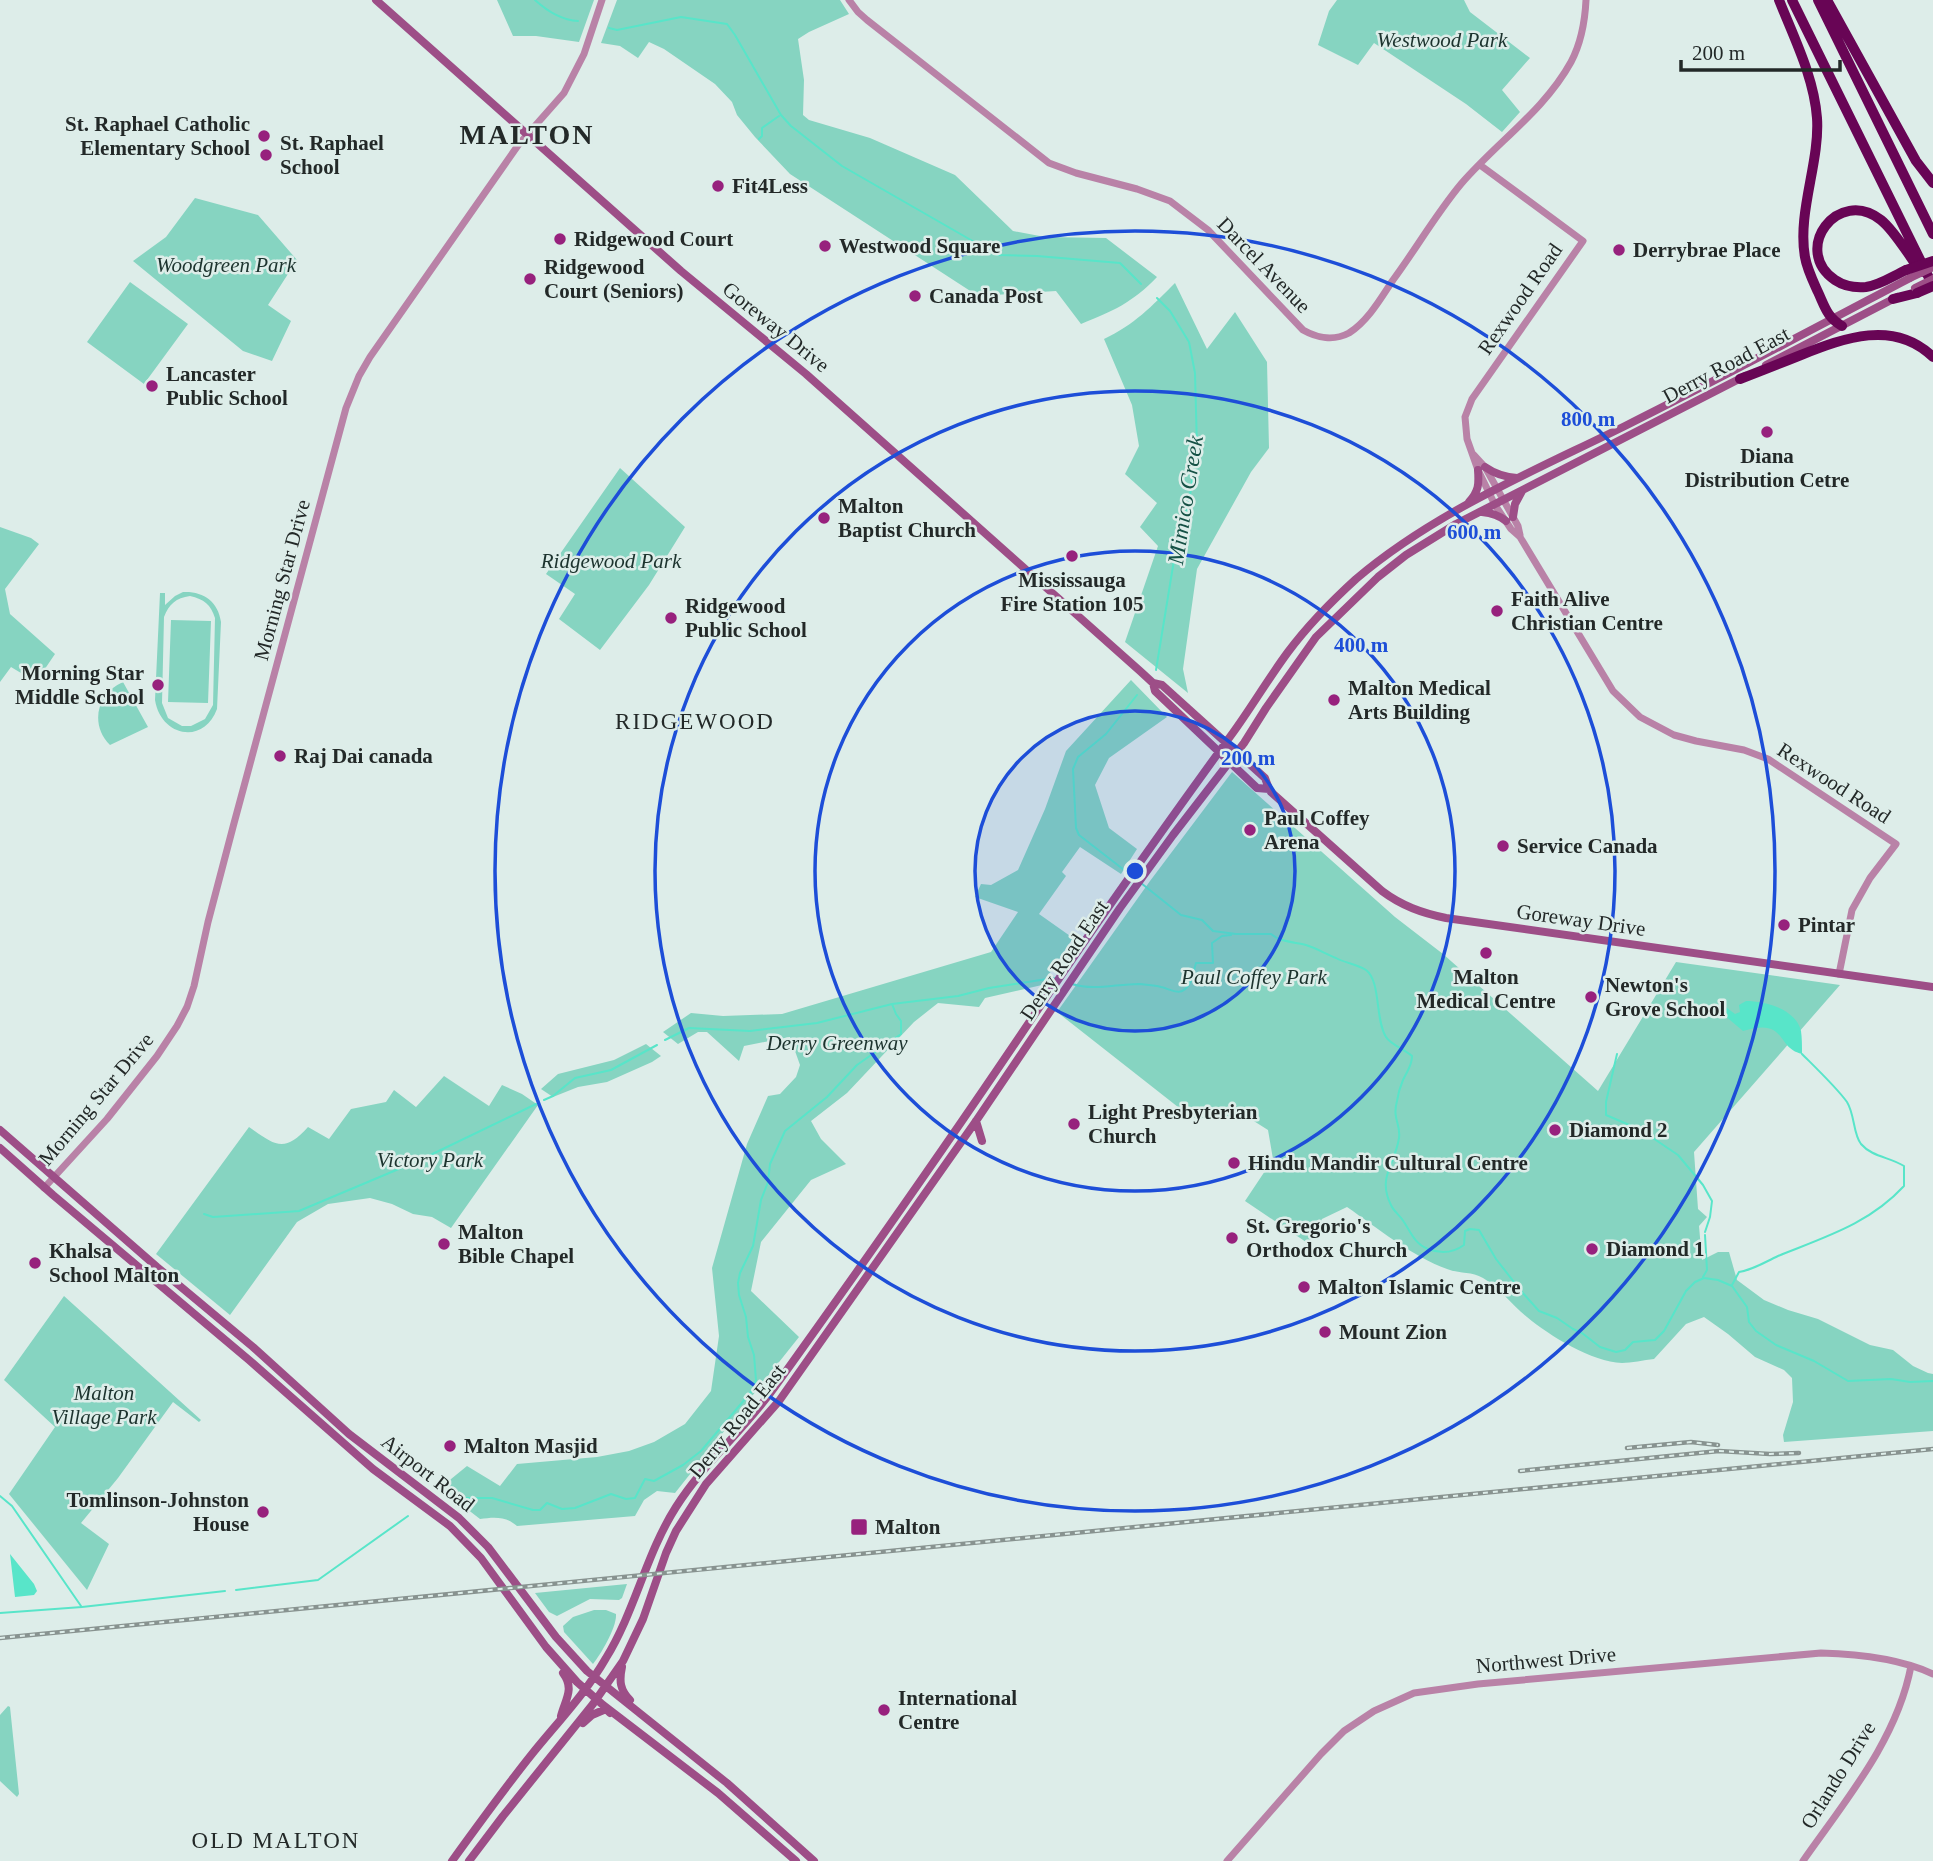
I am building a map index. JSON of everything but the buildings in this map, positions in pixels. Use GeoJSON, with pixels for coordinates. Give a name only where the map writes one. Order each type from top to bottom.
{"type":"FeatureCollection","features":[{"type":"Feature","properties":{"kind":"highway"},"geometry":{"type":"LineString","coordinates":[[1779,0],[1814,95],[1816,148],[1804,248],[1809,271],[1831,320],[1842,326]]}},
{"type":"Feature","properties":{"kind":"highway"},"geometry":{"type":"LineString","coordinates":[[1792,0],[1933,287]]}},
{"type":"Feature","properties":{"kind":"highway"},"geometry":{"type":"LineString","coordinates":[[1818,0],[1933,234]]}},
{"type":"Feature","properties":{"kind":"highway"},"geometry":{"type":"LineString","coordinates":[[1827,0],[1916,161],[1933,183]]}},
{"type":"Feature","properties":{"kind":"highway"},"geometry":{"type":"LineString","coordinates":[[1933,261],[1908,274],[1875,285],[1854,287],[1831,277],[1820,263],[1817,243],[1820,233],[1833,217],[1858,210],[1869,213],[1888,227],[1933,287]]}},
{"type":"Feature","properties":{"kind":"highway"},"geometry":{"type":"LineString","coordinates":[[1894,299],[1916,290],[1933,287]]}},
{"type":"Feature","properties":{"kind":"highway"},"geometry":{"type":"LineString","coordinates":[[1740,379],[1831,344],[1866,335],[1887,334],[1900,337],[1933,356]]}},
{"type":"Feature","properties":{"kind":"main road","name":"Goreway Drive"},"geometry":{"type":"LineString","coordinates":[[376,0],[681,271],[806,374],[1153,683],[1162,685],[1265,778],[1269,789],[1395,901],[1415,911],[1502,927],[1933,987]]}},
{"type":"Feature","properties":{"kind":"main road","name":"Derry Road East"},"geometry":{"type":"LineString","coordinates":[[452,1861],[594,1676],[617,1639],[658,1541],[674,1510],[770,1394],[1292,647],[1350,584],[1422,529],[1468,503],[1831,320],[1908,274],[1933,267]]}},
{"type":"Feature","properties":{"kind":"main road"},"geometry":{"type":"LineString","coordinates":[[1916,290],[1933,279]]}},
{"type":"Feature","properties":{"kind":"main road","name":"Derry Road East"},"geometry":{"type":"LineString","coordinates":[[470,1861],[606,1686],[628,1651],[643,1619],[666,1553],[685,1515],[721,1465],[779,1401],[976,1121],[1120,908],[1237,752],[1316,637],[1354,599],[1406,555],[1448,528],[1894,299]]}},
{"type":"Feature","properties":{"kind":"main road"},"geometry":{"type":"LineString","coordinates":[[1468,503],[1479,486],[1481,468],[1504,477],[1520,478]]}},
{"type":"Feature","properties":{"kind":"main road"},"geometry":{"type":"LineString","coordinates":[[1479,512],[1510,519],[1523,490]]}},
{"type":"Feature","properties":{"kind":"main road","name":"Goreway Drive"},"geometry":{"type":"LineString","coordinates":[[1153,683],[1155,691],[1228,762],[1257,788],[1269,789]]}},
{"type":"Feature","properties":{"kind":"main road"},"geometry":{"type":"LineString","coordinates":[[1165,827],[1173,835]]}},
{"type":"Feature","properties":{"kind":"main road"},"geometry":{"type":"LineString","coordinates":[[1111,903],[1120,908]]}},
{"type":"Feature","properties":{"kind":"main road"},"geometry":{"type":"LineString","coordinates":[[1070,962],[1073,970],[1080,968]]}},
{"type":"Feature","properties":{"kind":"main road"},"geometry":{"type":"LineString","coordinates":[[976,1121],[982,1141]]}},
{"type":"Feature","properties":{"kind":"main road","name":"Airport Road"},"geometry":{"type":"LineString","coordinates":[[0,1130],[253,1347],[349,1434],[475,1532],[557,1639],[594,1676],[727,1783],[814,1861]]}},
{"type":"Feature","properties":{"kind":"main road","name":"Airport Road"},"geometry":{"type":"LineString","coordinates":[[0,1148],[373,1469],[450,1526],[481,1558],[560,1664],[585,1689],[718,1793],[796,1861]]}},
{"type":"Feature","properties":{"kind":"main road"},"geometry":{"type":"LineString","coordinates":[[102,1237],[110,1227]]}},
{"type":"Feature","properties":{"kind":"main road"},"geometry":{"type":"LineString","coordinates":[[151,1279],[157,1267]]}},
{"type":"Feature","properties":{"kind":"main road"},"geometry":{"type":"LineString","coordinates":[[628,1651],[620,1673],[621,1688],[627,1698],[649,1714],[651,1721]]}},
{"type":"Feature","properties":{"kind":"main road"},"geometry":{"type":"LineString","coordinates":[[560,1664],[569,1691],[561,1720]]}},
{"type":"Feature","properties":{"kind":"main road"},"geometry":{"type":"LineString","coordinates":[[565,1737],[573,1735],[592,1715],[606,1709],[642,1734]]}},
{"type":"Feature","properties":{"kind":"street","name":"Morning Star Drive"},"geometry":{"type":"LineString","coordinates":[[44,1188],[107,1119],[157,1056],[187,1007],[343,420],[359,376],[527,134],[567,88],[584,54],[602,0]]}},
{"type":"Feature","properties":{"kind":"street","name":"Darcel Avenue"},"geometry":{"type":"LineString","coordinates":[[849,0],[867,20],[1049,163],[1170,201],[1208,230],[1296,324],[1315,337],[1327,338],[1346,334],[1369,314],[1461,184],[1533,114],[1560,79],[1577,49],[1584,24],[1586,0]]}},
{"type":"Feature","properties":{"kind":"street","name":"Rexwood Road"},"geometry":{"type":"LineString","coordinates":[[1480,165],[1583,241],[1472,399],[1465,424],[1467,439],[1474,455],[1510,519],[1511,529],[1520,537],[1613,691],[1640,717],[1674,735],[1744,750],[1768,760],[1896,844],[1870,878],[1852,910],[1839,974]]}},
{"type":"Feature","properties":{"kind":"street","name":"Northwest Drive"},"geometry":{"type":"LineString","coordinates":[[1227,1861],[1344,1731],[1374,1711],[1414,1693],[1478,1684],[1821,1653],[1864,1656],[1911,1666],[1933,1674]]}},
{"type":"Feature","properties":{"kind":"street","name":"Orlando Drive"},"geometry":{"type":"LineString","coordinates":[[1803,1861],[1873,1760],[1901,1700],[1911,1666]]}},
{"type":"Feature","properties":{"kind":"green space"},"geometry":{"type":"Polygon","coordinates":[[[497,0],[594,0],[579,42],[513,36],[497,0]]]}},
{"type":"Feature","properties":{"kind":"green space"},"geometry":{"type":"Polygon","coordinates":[[[617,0],[840,0],[849,14],[798,39],[804,80],[803,115],[809,120],[870,138],[955,175],[1013,231],[1045,237],[1106,238],[1157,277],[1122,305],[1081,324],[1056,291],[978,296],[790,174],[755,137],[737,115],[732,102],[715,84],[664,49],[649,42],[638,58],[620,46],[601,43],[617,0]]]}},
{"type":"Feature","properties":{"kind":"green space","name":"Westwood Park"},"geometry":{"type":"Polygon","coordinates":[[[1337,0],[1464,0],[1470,12],[1530,58],[1502,90],[1520,112],[1502,132],[1466,104],[1374,43],[1358,65],[1318,45],[1329,11],[1337,0]]]}},
{"type":"Feature","properties":{"kind":"green space","name":"Woodgreen Park"},"geometry":{"type":"Polygon","coordinates":[[[195,198],[258,215],[297,260],[268,305],[291,321],[272,361],[243,351],[133,261],[166,237],[195,198]]]}},
{"type":"Feature","properties":{"kind":"green space"},"geometry":{"type":"Polygon","coordinates":[[[130,282],[188,324],[144,384],[87,342],[130,282]]]}},
{"type":"Feature","properties":{"kind":"green space"},"geometry":{"type":"Polygon","coordinates":[[[1175,283],[1207,349],[1235,312],[1267,362],[1269,448],[1251,472],[1197,569],[1183,669],[1188,693],[1125,642],[1158,546],[1140,527],[1157,503],[1125,474],[1139,446],[1132,405],[1104,339],[1134,321],[1175,283]]]}},
{"type":"Feature","properties":{"kind":"green space","name":"Ridgewood Park"},"geometry":{"type":"Polygon","coordinates":[[[620,468],[685,527],[649,585],[600,650],[559,619],[575,594],[546,574],[620,468]]]}},
{"type":"Feature","properties":{"kind":"green space"},"geometry":{"type":"Polygon","coordinates":[[[0,527],[31,538],[39,544],[5,589],[10,614],[55,654],[36,682],[11,667],[0,682],[0,527]]]}},
{"type":"Feature","properties":{"kind":"green space"},"geometry":{"type":"Polygon","coordinates":[[[190,592],[203,596],[217,608],[221,622],[217,709],[203,728],[193,732],[174,729],[165,722],[155,700],[160,593],[165,593],[165,605],[175,596],[190,592]],[[195,597],[177,600],[164,617],[162,703],[168,718],[182,726],[191,726],[205,719],[213,705],[215,618],[206,603],[195,597]]]}},
{"type":"Feature","properties":{"kind":"green space"},"geometry":{"type":"Polygon","coordinates":[[[171,620],[211,621],[208,703],[168,702],[171,620]]]}},
{"type":"Feature","properties":{"kind":"green space","name":"Derry Greenway"},"geometry":{"type":"Polygon","coordinates":[[[1131,680],[1167,717],[1109,758],[1095,785],[1109,828],[1137,849],[1121,874],[1080,847],[1062,872],[1066,876],[1039,914],[1073,938],[1042,985],[985,998],[979,1007],[938,1003],[914,1022],[847,1093],[811,1121],[821,1139],[846,1164],[811,1180],[761,1242],[751,1291],[799,1337],[675,1493],[657,1491],[644,1500],[635,1516],[517,1526],[500,1518],[480,1519],[440,1488],[467,1466],[500,1486],[517,1464],[597,1457],[629,1451],[654,1442],[685,1424],[711,1391],[719,1336],[712,1268],[747,1144],[768,1096],[780,1094],[796,1077],[800,1065],[790,1037],[744,1046],[739,1061],[707,1032],[698,1032],[678,1044],[663,1032],[691,1013],[723,1016],[782,1014],[991,952],[1018,912],[975,897],[981,884],[991,885],[1018,870],[1045,809],[1066,751],[1131,680]]]}},
{"type":"Feature","properties":{"kind":"green space"},"geometry":{"type":"Polygon","coordinates":[[[123,682],[148,727],[110,745],[100,728],[99,711],[107,694],[123,682]]]}},
{"type":"Feature","properties":{"kind":"green space","name":"Paul Coffey Park"},"geometry":{"type":"Polygon","coordinates":[[[1232,772],[1395,917],[1443,954],[1598,1091],[1676,962],[1840,985],[1694,1152],[1698,1209],[1707,1217],[1699,1226],[1702,1260],[1718,1252],[1729,1252],[1737,1280],[1764,1300],[1818,1319],[1870,1345],[1893,1350],[1913,1366],[1933,1374],[1933,1431],[1784,1442],[1783,1435],[1793,1402],[1792,1378],[1784,1370],[1755,1357],[1704,1317],[1686,1324],[1654,1359],[1610,1362],[1572,1347],[1547,1332],[1483,1278],[1434,1264],[1395,1241],[1347,1207],[1322,1219],[1309,1244],[1245,1201],[1273,1159],[1268,1130],[1249,1118],[1192,1118],[1057,1012],[1232,772]]]}},
{"type":"Feature","properties":{"kind":"green space"},"geometry":{"type":"Polygon","coordinates":[[[646,1044],[661,1056],[607,1082],[578,1087],[553,1097],[541,1089],[558,1074],[614,1060],[646,1044]]]}},
{"type":"Feature","properties":{"kind":"green space","name":"Victory Park"},"geometry":{"type":"Polygon","coordinates":[[[444,1076],[489,1106],[502,1085],[538,1105],[451,1228],[432,1217],[413,1214],[370,1198],[328,1204],[297,1222],[230,1315],[156,1254],[249,1127],[279,1144],[292,1141],[308,1127],[329,1139],[351,1109],[386,1102],[394,1090],[416,1107],[444,1076]]]}},
{"type":"Feature","properties":{"kind":"green space","name":"Malton Village Park"},"geometry":{"type":"Polygon","coordinates":[[[64,1296],[201,1420],[199,1422],[173,1402],[118,1478],[81,1523],[109,1544],[87,1590],[9,1494],[55,1427],[4,1380],[64,1296]]]}},
{"type":"Feature","properties":{"kind":"green space"},"geometry":{"type":"Polygon","coordinates":[[[627,1584],[619,1600],[590,1599],[557,1616],[549,1612],[535,1593],[627,1584]]]}},
{"type":"Feature","properties":{"kind":"green space"},"geometry":{"type":"Polygon","coordinates":[[[594,1610],[606,1610],[616,1614],[616,1619],[593,1664],[564,1632],[563,1626],[573,1617],[594,1610]]]}},
{"type":"Feature","properties":{"kind":"green space"},"geometry":{"type":"Polygon","coordinates":[[[8,1706],[19,1794],[17,1797],[0,1781],[0,1715],[8,1706]]]}},
{"type":"Feature","properties":{"kind":"shaded area"},"geometry":{"type":"Polygon","coordinates":[[[1746,1001],[1779,1008],[1793,1017],[1801,1031],[1802,1054],[1794,1051],[1779,1035],[1767,1028],[1743,1031],[1711,1004],[1723,1005],[1735,1014],[1740,1012],[1739,1005],[1746,1001]]]}},
{"type":"Feature","properties":{"kind":"shaded area"},"geometry":{"type":"Polygon","coordinates":[[[10,1554],[34,1584],[37,1591],[34,1595],[15,1597],[10,1554]]]}},
{"type":"Feature","properties":{"kind":"waterway","name":"Mimico Creek"},"geometry":{"type":"LineString","coordinates":[[535,0],[555,14],[578,21]]}},
{"type":"Feature","properties":{"kind":"waterway","name":"Mimico Creek"},"geometry":{"type":"LineString","coordinates":[[609,28],[617,30],[681,17],[727,24],[781,115],[842,166],[997,255],[1120,263],[1141,284]]}},
{"type":"Feature","properties":{"kind":"waterway"},"geometry":{"type":"LineString","coordinates":[[759,139],[762,136],[762,128],[779,116]]}},
{"type":"Feature","properties":{"kind":"waterway","name":"Mimico Creek"},"geometry":{"type":"LineString","coordinates":[[1156,670],[1174,560],[1189,502],[1197,448],[1195,373],[1189,342],[1170,311],[1157,298]]}},
{"type":"Feature","properties":{"kind":"waterway","name":"Mimico Creek"},"geometry":{"type":"LineString","coordinates":[[1128,873],[1079,835],[1076,828],[1073,769],[1078,757],[1106,734],[1137,695]]}},
{"type":"Feature","properties":{"kind":"waterway","name":"Mimico Creek"},"geometry":{"type":"LineString","coordinates":[[1141,883],[1181,915],[1202,920],[1213,931],[1271,934],[1359,966],[1371,975],[1386,1037],[1412,1056],[1396,1107],[1399,1138],[1386,1179],[1387,1195],[1394,1210],[1424,1247],[1438,1252],[1451,1251],[1464,1245],[1465,1231],[1479,1230],[1496,1259],[1539,1311],[1557,1318],[1600,1347],[1616,1352],[1625,1350],[1633,1342],[1655,1340],[1664,1331],[1686,1291],[1704,1278],[1732,1286],[1747,1307],[1749,1322],[1756,1331],[1776,1345],[1814,1361],[1848,1381],[1933,1381]]}},
{"type":"Feature","properties":{"kind":"waterway"},"geometry":{"type":"LineString","coordinates":[[1072,984],[1097,987],[1139,984],[1182,991],[1190,983],[1196,963],[1213,963],[1212,943],[1222,936],[1231,935]]}},
{"type":"Feature","properties":{"kind":"waterway"},"geometry":{"type":"LineString","coordinates":[[665,1040],[689,1028],[750,1031],[817,1023],[892,1004],[958,996],[989,988],[1054,978]]}},
{"type":"Feature","properties":{"kind":"waterway"},"geometry":{"type":"LineString","coordinates":[[447,1498],[492,1498],[533,1510],[540,1510],[547,1503],[562,1509],[575,1508],[611,1494],[626,1499],[635,1498],[645,1479],[654,1481],[683,1465],[701,1451],[751,1392],[756,1380],[754,1355],[738,1283],[753,1246],[770,1164],[785,1131],[827,1097],[857,1065],[901,1034],[901,1021],[892,1004]]}},
{"type":"Feature","properties":{"kind":"waterway"},"geometry":{"type":"LineString","coordinates":[[544,1100],[575,1078],[611,1070],[657,1045]]}},
{"type":"Feature","properties":{"kind":"waterway"},"geometry":{"type":"LineString","coordinates":[[1617,1054],[1606,1102],[1606,1115],[1641,1130],[1678,1155],[1703,1185],[1712,1201],[1705,1232]]}},
{"type":"Feature","properties":{"kind":"waterway"},"geometry":{"type":"LineString","coordinates":[[1732,1285],[1739,1272],[1754,1268],[1861,1220],[1904,1186],[1904,1166],[1870,1152],[1861,1144],[1847,1102],[1802,1054]]}},
{"type":"Feature","properties":{"kind":"waterway"},"geometry":{"type":"LineString","coordinates":[[204,1214],[213,1217],[299,1211],[420,1160],[536,1104]]}},
{"type":"Feature","properties":{"kind":"waterway"},"geometry":{"type":"LineString","coordinates":[[1703,1277],[1707,1270],[1705,1235]]}},
{"type":"Feature","properties":{"kind":"waterway"},"geometry":{"type":"LineString","coordinates":[[0,1496],[12,1506],[81,1606]]}},
{"type":"Feature","properties":{"kind":"waterway"},"geometry":{"type":"LineString","coordinates":[[236,1590],[318,1580],[408,1516]]}},
{"type":"Feature","properties":{"kind":"waterway"},"geometry":{"type":"LineString","coordinates":[[0,1613],[225,1591]]}},
{"type":"Feature","properties":{"kind":"railway"},"geometry":{"type":"LineString","coordinates":[[1627,1448],[1691,1442],[1718,1445]]}},
{"type":"Feature","properties":{"kind":"railway"},"geometry":{"type":"LineString","coordinates":[[0,1638],[1933,1449]]}},
{"type":"Feature","properties":{"kind":"railway"},"geometry":{"type":"LineString","coordinates":[[1520,1471],[1719,1451],[1799,1453]]}},
{"type":"Feature","properties":{"kind":"place","name":"St. Raphael Catholic Elementary School"},"geometry":{"type":"Point","coordinates":[264,136]}},
{"type":"Feature","properties":{"kind":"place","name":"St. Raphael School"},"geometry":{"type":"Point","coordinates":[266,155]}},
{"type":"Feature","properties":{"kind":"place","name":"Fit4Less"},"geometry":{"type":"Point","coordinates":[718,186]}},
{"type":"Feature","properties":{"kind":"place","name":"Ridgewood Court"},"geometry":{"type":"Point","coordinates":[560,239]}},
{"type":"Feature","properties":{"kind":"place","name":"Westwood Square"},"geometry":{"type":"Point","coordinates":[825,246]}},
{"type":"Feature","properties":{"kind":"place","name":"Derrybrae Place"},"geometry":{"type":"Point","coordinates":[1619,250]}},
{"type":"Feature","properties":{"kind":"place","name":"Ridgewood Court (Seniors)"},"geometry":{"type":"Point","coordinates":[530,279]}},
{"type":"Feature","properties":{"kind":"place","name":"Canada Post"},"geometry":{"type":"Point","coordinates":[915,296]}},
{"type":"Feature","properties":{"kind":"place","name":"Lancaster Public School"},"geometry":{"type":"Point","coordinates":[152,386]}},
{"type":"Feature","properties":{"kind":"place","name":"Diana Distribution Cetre"},"geometry":{"type":"Point","coordinates":[1767,432]}},
{"type":"Feature","properties":{"kind":"place","name":"Malton Baptist Church"},"geometry":{"type":"Point","coordinates":[824,518]}},
{"type":"Feature","properties":{"kind":"place","name":"Mississauga Fire Station 105"},"geometry":{"type":"Point","coordinates":[1072,556]}},
{"type":"Feature","properties":{"kind":"place","name":"Faith Alive Christian Centre"},"geometry":{"type":"Point","coordinates":[1497,611]}},
{"type":"Feature","properties":{"kind":"place","name":"Ridgewood Public School"},"geometry":{"type":"Point","coordinates":[671,618]}},
{"type":"Feature","properties":{"kind":"place","name":"Morning Star Middle School"},"geometry":{"type":"Point","coordinates":[158,685]}},
{"type":"Feature","properties":{"kind":"place","name":"Malton Medical Arts Building"},"geometry":{"type":"Point","coordinates":[1334,700]}},
{"type":"Feature","properties":{"kind":"place","name":"Raj Dai canada"},"geometry":{"type":"Point","coordinates":[280,756]}},
{"type":"Feature","properties":{"kind":"place","name":"Paul Coffey Arena"},"geometry":{"type":"Point","coordinates":[1250,830]}},
{"type":"Feature","properties":{"kind":"place","name":"Service Canada"},"geometry":{"type":"Point","coordinates":[1503,846]}},
{"type":"Feature","properties":{"kind":"place","name":"Pintar"},"geometry":{"type":"Point","coordinates":[1784,925]}},
{"type":"Feature","properties":{"kind":"place","name":"Malton Medical Centre"},"geometry":{"type":"Point","coordinates":[1486,953]}},
{"type":"Feature","properties":{"kind":"place","name":"Newton's Grove School"},"geometry":{"type":"Point","coordinates":[1591,997]}},
{"type":"Feature","properties":{"kind":"place","name":"Light Presbyterian Church"},"geometry":{"type":"Point","coordinates":[1074,1124]}},
{"type":"Feature","properties":{"kind":"place","name":"Diamond 2"},"geometry":{"type":"Point","coordinates":[1555,1130]}},
{"type":"Feature","properties":{"kind":"place","name":"Hindu Mandir Cultural Centre"},"geometry":{"type":"Point","coordinates":[1234,1163]}},
{"type":"Feature","properties":{"kind":"place","name":"St. Gregorio's Orthodox Church"},"geometry":{"type":"Point","coordinates":[1232,1238]}},
{"type":"Feature","properties":{"kind":"place","name":"Malton Bible Chapel"},"geometry":{"type":"Point","coordinates":[444,1244]}},
{"type":"Feature","properties":{"kind":"place","name":"Diamond 1"},"geometry":{"type":"Point","coordinates":[1592,1249]}},
{"type":"Feature","properties":{"kind":"place","name":"Khalsa School Malton"},"geometry":{"type":"Point","coordinates":[35,1263]}},
{"type":"Feature","properties":{"kind":"place","name":"Malton Islamic Centre"},"geometry":{"type":"Point","coordinates":[1304,1287]}},
{"type":"Feature","properties":{"kind":"place","name":"Mount Zion"},"geometry":{"type":"Point","coordinates":[1325,1332]}},
{"type":"Feature","properties":{"kind":"place","name":"Malton Masjid"},"geometry":{"type":"Point","coordinates":[450,1446]}},
{"type":"Feature","properties":{"kind":"place","name":"Tomlinson-Johnston House"},"geometry":{"type":"Point","coordinates":[263,1512]}},
{"type":"Feature","properties":{"kind":"place","name":"Malton"},"geometry":{"type":"Point","coordinates":[859,1527]}},
{"type":"Feature","properties":{"kind":"place","name":"International Centre"},"geometry":{"type":"Point","coordinates":[884,1710]}},
{"type":"Feature","properties":{"kind":"district","name":"MALTON"},"geometry":{"type":"Point","coordinates":[527,134]}},
{"type":"Feature","properties":{"kind":"district","name":"RIDGEWOOD"},"geometry":{"type":"Point","coordinates":[695,721]}},
{"type":"Feature","properties":{"kind":"district","name":"OLD MALTON"},"geometry":{"type":"Point","coordinates":[276,1840]}}]}
